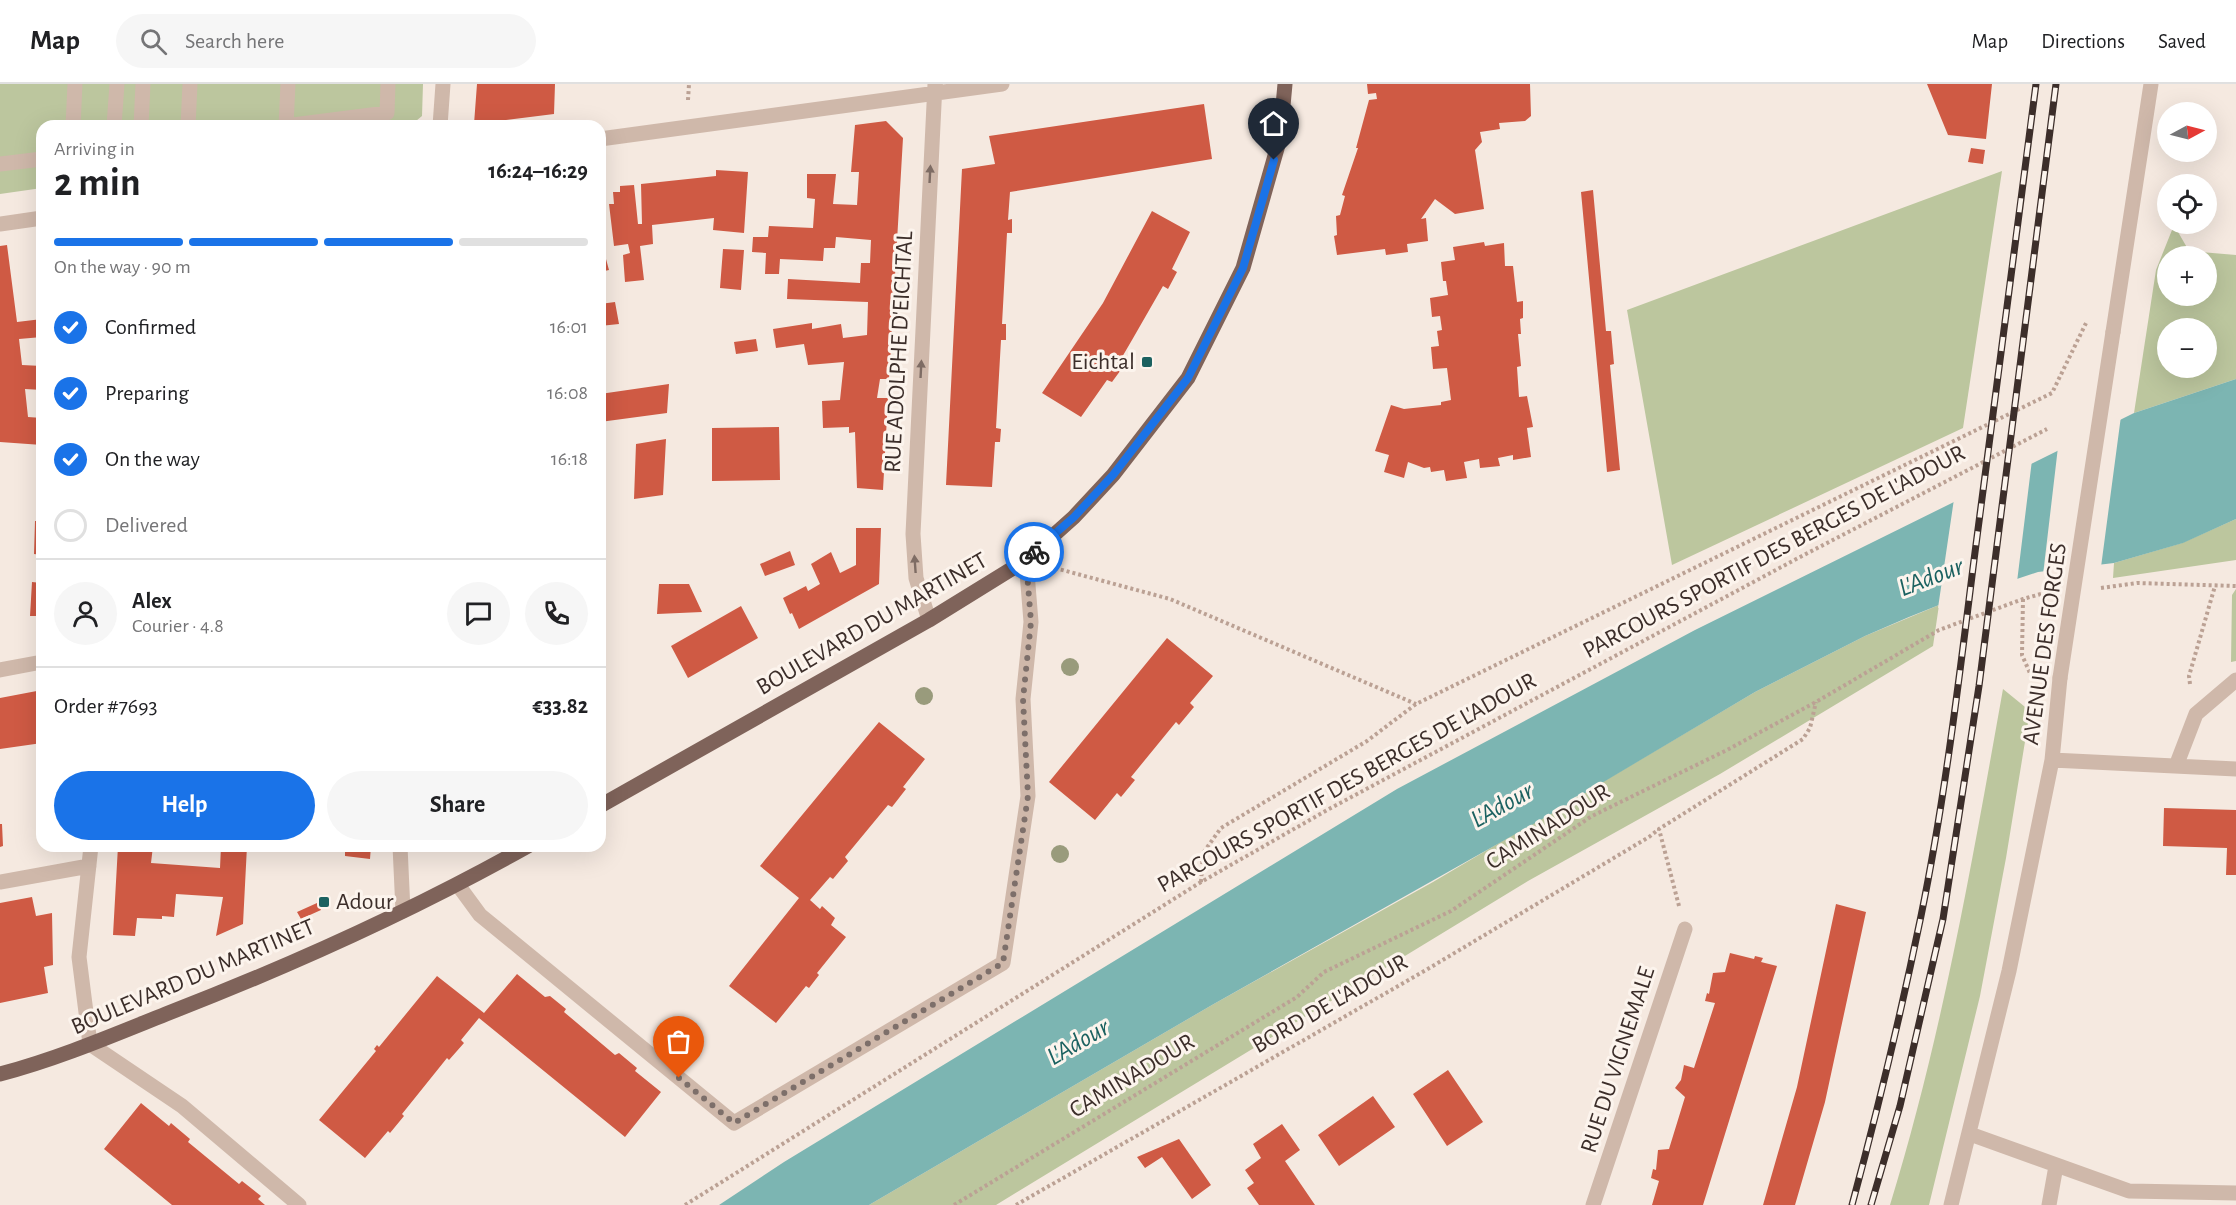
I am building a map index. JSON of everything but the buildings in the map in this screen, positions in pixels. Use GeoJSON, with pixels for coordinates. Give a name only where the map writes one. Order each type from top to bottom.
{"type":"FeatureCollection","features":[{"type":"Feature","properties":{"kind":"main road","name":"BOULEVARD DU MARTINET"},"geometry":{"type":"LineString","coordinates":[[606,803],[929,620],[1026,560],[1074,517],[1113,475],[1188,378],[1243,268],[1280,138],[1285,84]]}},
{"type":"Feature","properties":{"kind":"main road","name":"BOULEVARD DU MARTINET"},"geometry":{"type":"LineString","coordinates":[[0,1074],[41,1063],[248,982],[458,885],[517,852]]}},
{"type":"Feature","properties":{"kind":"street"},"geometry":{"type":"LineString","coordinates":[[73,120],[75,84]]}},
{"type":"Feature","properties":{"kind":"street"},"geometry":{"type":"LineString","coordinates":[[114,120],[117,84]]}},
{"type":"Feature","properties":{"kind":"street"},"geometry":{"type":"LineString","coordinates":[[141,120],[143,84]]}},
{"type":"Feature","properties":{"kind":"street"},"geometry":{"type":"LineString","coordinates":[[188,120],[190,84]]}},
{"type":"Feature","properties":{"kind":"street"},"geometry":{"type":"LineString","coordinates":[[285,120],[288,84]]}},
{"type":"Feature","properties":{"kind":"street"},"geometry":{"type":"LineString","coordinates":[[329,120],[387,112],[388,84]]}},
{"type":"Feature","properties":{"kind":"street"},"geometry":{"type":"LineString","coordinates":[[440,120],[443,84]]}},
{"type":"Feature","properties":{"kind":"street"},"geometry":{"type":"LineString","coordinates":[[606,138],[934,89],[1002,84]]}},
{"type":"Feature","properties":{"kind":"street","name":"AVENUE DES FORGES"},"geometry":{"type":"LineString","coordinates":[[1951,1205],[2009,971],[2052,760],[2060,678],[2151,84]]}},
{"type":"Feature","properties":{"kind":"street","name":"RUE ADOLPHE D'EICHTAL"},"geometry":{"type":"LineString","coordinates":[[929,620],[916,578],[913,534],[934,89]]}},
{"type":"Feature","properties":{"kind":"street"},"geometry":{"type":"LineString","coordinates":[[0,164],[36,160]]}},
{"type":"Feature","properties":{"kind":"street"},"geometry":{"type":"LineString","coordinates":[[0,224],[36,219]]}},
{"type":"Feature","properties":{"kind":"street"},"geometry":{"type":"LineString","coordinates":[[458,885],[480,915],[734,1123],[1003,963],[1028,796],[1023,699],[1031,622],[1026,560]]}},
{"type":"Feature","properties":{"kind":"street"},"geometry":{"type":"LineString","coordinates":[[0,669],[36,663]]}},
{"type":"Feature","properties":{"kind":"street"},"geometry":{"type":"LineString","coordinates":[[2176,766],[2196,714],[2236,680]]}},
{"type":"Feature","properties":{"kind":"street"},"geometry":{"type":"LineString","coordinates":[[2052,760],[2236,769]]}},
{"type":"Feature","properties":{"kind":"street"},"geometry":{"type":"LineString","coordinates":[[90,852],[79,957],[90,1044],[182,1106],[299,1205]]}},
{"type":"Feature","properties":{"kind":"street"},"geometry":{"type":"LineString","coordinates":[[399,852],[403,911]]}},
{"type":"Feature","properties":{"kind":"street"},"geometry":{"type":"LineString","coordinates":[[0,882],[89,866]]}},
{"type":"Feature","properties":{"kind":"street","name":"RUE DU VIGNEMALE"},"geometry":{"type":"LineString","coordinates":[[1593,1205],[1685,929]]}},
{"type":"Feature","properties":{"kind":"street"},"geometry":{"type":"LineString","coordinates":[[1970,1134],[2129,1191],[2236,1193]]}},
{"type":"Feature","properties":{"kind":"street"},"geometry":{"type":"LineString","coordinates":[[2049,1205],[2056,1166]]}},
{"type":"Feature","properties":{"kind":"path"},"geometry":{"type":"LineString","coordinates":[[1201,882],[1203,853],[1221,828],[1367,741],[1416,704],[2052,393],[2086,321],[2114,328]]}},
{"type":"Feature","properties":{"kind":"path","name":"PARCOURS SPORTIF DES BERGES DE L'ADOUR"},"geometry":{"type":"LineString","coordinates":[[685,1205],[1201,882],[1329,809],[2047,429]]}},
{"type":"Feature","properties":{"kind":"path"},"geometry":{"type":"LineString","coordinates":[[1026,560],[1170,599],[1416,704]]}},
{"type":"Feature","properties":{"kind":"path"},"geometry":{"type":"LineString","coordinates":[[2097,588],[2137,583],[2236,586]]}},
{"type":"Feature","properties":{"kind":"path"},"geometry":{"type":"LineString","coordinates":[[2196,714],[2189,676],[2215,586]]}},
{"type":"Feature","properties":{"kind":"path","name":"CAMINADOUR"},"geometry":{"type":"LineString","coordinates":[[954,1205],[1297,997],[1324,972],[1451,911],[1592,816],[1727,750],[1816,702],[1939,630],[2023,599],[2054,591]]}},
{"type":"Feature","properties":{"kind":"path"},"geometry":{"type":"LineString","coordinates":[[2023,599],[2022,655],[2039,693],[2056,711]]}},
{"type":"Feature","properties":{"kind":"path","name":"BORD DE L'ADOUR"},"geometry":{"type":"LineString","coordinates":[[1016,1205],[1426,970],[1621,854],[1803,739],[1810,728],[1816,702]]}},
{"type":"Feature","properties":{"kind":"path"},"geometry":{"type":"LineString","coordinates":[[1659,829],[1685,929]]}},
{"type":"Feature","properties":{"kind":"green space"},"geometry":{"type":"Polygon","coordinates":[[[0,84],[423,84],[422,116],[417,120],[36,120],[36,189],[0,194],[0,84]]]}},
{"type":"Feature","properties":{"kind":"green space"},"geometry":{"type":"Polygon","coordinates":[[[2002,171],[1963,428],[1672,565],[1627,310],[2002,171]]]}},
{"type":"Feature","properties":{"kind":"green space"},"geometry":{"type":"Polygon","coordinates":[[[2170,234],[2179,234],[2186,246],[2166,246],[2170,234]]]}},
{"type":"Feature","properties":{"kind":"green space"},"geometry":{"type":"Polygon","coordinates":[[[2217,253],[2236,255],[2236,379],[2134,413],[2157,268],[2157,306],[2217,306],[2217,253]]]}},
{"type":"Feature","properties":{"kind":"green space"},"geometry":{"type":"Polygon","coordinates":[[[2236,519],[2236,560],[2113,578],[2114,563],[2182,543],[2236,519]]]}},
{"type":"Feature","properties":{"kind":"green space"},"geometry":{"type":"Polygon","coordinates":[[[2236,589],[2236,661],[2231,662],[2232,595],[2236,589]]]}},
{"type":"Feature","properties":{"kind":"green space"},"geometry":{"type":"Polygon","coordinates":[[[1939,605],[1933,646],[1720,774],[1528,881],[996,1205],[869,1205],[1212,1005],[1433,882],[1755,692],[1865,636],[1939,605]]]}},
{"type":"Feature","properties":{"kind":"green space"},"geometry":{"type":"Polygon","coordinates":[[[2003,689],[2030,711],[1980,996],[1929,1205],[1890,1205],[1909,1141],[1940,1013],[1967,884],[2003,689]]]}},
{"type":"Feature","properties":{"kind":"water","name":"L'Adour"},"geometry":{"type":"Polygon","coordinates":[[[2236,379],[2236,519],[2183,543],[2114,563],[2038,572],[1939,605],[1865,636],[1755,692],[1575,797],[1567,805],[1212,1005],[869,1205],[719,1205],[784,1162],[1397,789],[1695,630],[2134,413],[2236,379]]]}},
{"type":"Feature","properties":{"kind":"pier"},"geometry":{"type":"Polygon","coordinates":[[[2121,416],[2101,567],[2043,575],[2058,447],[2121,416]]]}},
{"type":"Feature","properties":{"kind":"pier"},"geometry":{"type":"Polygon","coordinates":[[[2032,460],[2017,582],[1938,608],[1954,499],[2032,460]]]}},
{"type":"Feature","properties":{"kind":"railway"},"geometry":{"type":"LineString","coordinates":[[1852,1205],[1905,989],[1937,828],[1957,694],[2036,84]]}},
{"type":"Feature","properties":{"kind":"railway"},"geometry":{"type":"LineString","coordinates":[[1871,1205],[1900,1106],[1943,919],[1979,686],[2056,84]]}},
{"type":"Feature","properties":{"kind":"way so far"},"geometry":{"type":"LineString","coordinates":[[679,1078],[734,1123],[1003,963],[1028,796],[1023,699],[1031,622],[1026,560],[1034,552]]}},
{"type":"Feature","properties":{"kind":"place","name":"Eichtal"},"geometry":{"type":"Point","coordinates":[1147,362]}},
{"type":"Feature","properties":{"kind":"place","name":"Adour"},"geometry":{"type":"Point","coordinates":[324,902]}},
{"type":"Feature","properties":{"kind":"route"},"geometry":{"type":"LineString","coordinates":[[1034,552],[1074,517],[1113,475],[1188,378],[1243,268],[1274,160]]}}]}
